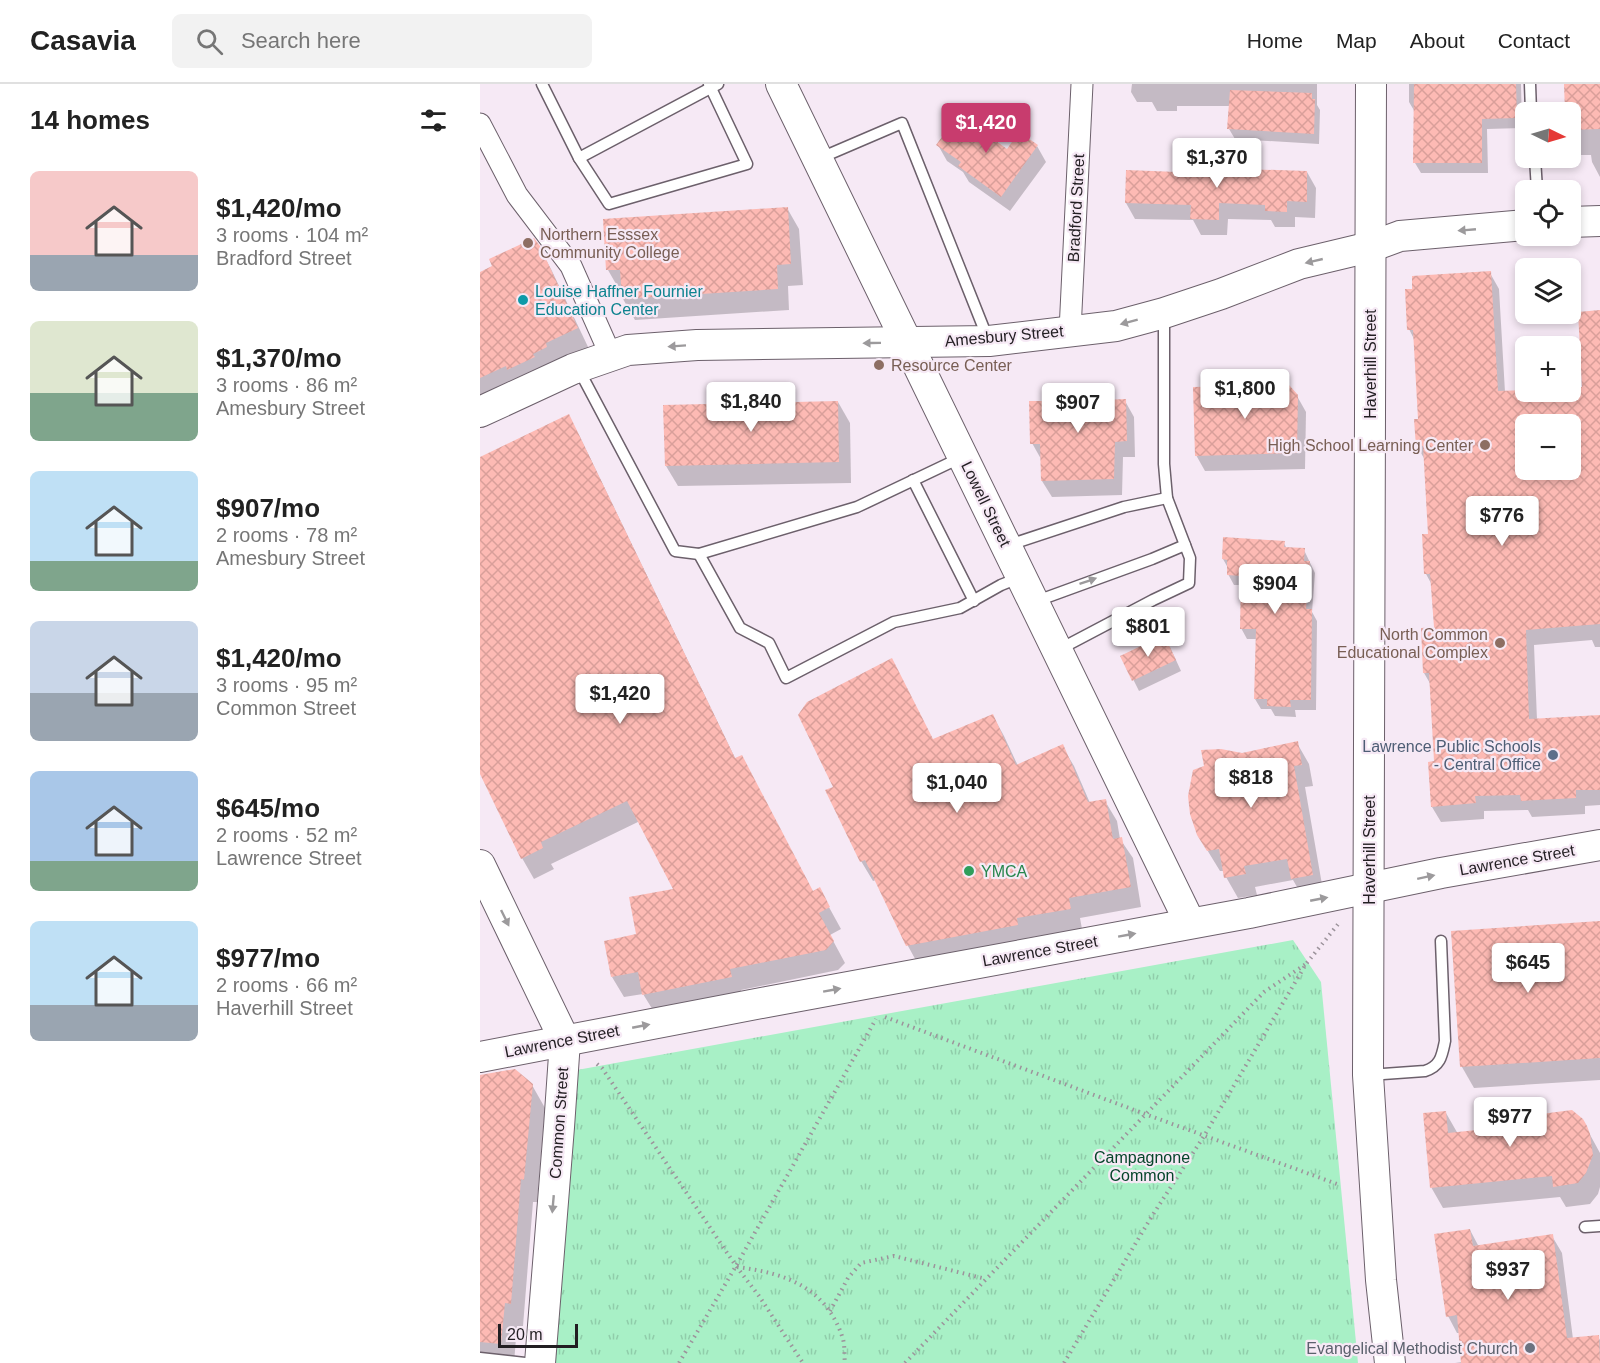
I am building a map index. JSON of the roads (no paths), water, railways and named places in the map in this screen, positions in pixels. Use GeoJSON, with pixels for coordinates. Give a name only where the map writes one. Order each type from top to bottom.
{"type":"FeatureCollection","features":[{"type":"Feature","properties":{"kind":"main road","name":"Lowell Street"},"geometry":{"type":"LineString","coordinates":[[781,84],[1190,923]]}},
{"type":"Feature","properties":{"kind":"main road","name":"Haverhill Street"},"geometry":{"type":"LineString","coordinates":[[1371,84],[1368,1075],[1381,1280],[1390,1363]]}},
{"type":"Feature","properties":{"kind":"main road"},"geometry":{"type":"LineString","coordinates":[[1581,222],[1600,221]]}},
{"type":"Feature","properties":{"kind":"main road","name":"Amesbury Street"},"geometry":{"type":"LineString","coordinates":[[480,412],[578,367],[628,350],[697,345],[989,341],[1116,326],[1221,294],[1299,264],[1371,247],[1401,236],[1515,226]]}},
{"type":"Feature","properties":{"kind":"main road","name":"Lawrence Street"},"geometry":{"type":"LineString","coordinates":[[480,1057],[1369,889],[1441,873],[1600,845]]}},
{"type":"Feature","properties":{"kind":"main road","name":"Common Street"},"geometry":{"type":"LineString","coordinates":[[480,865],[564,1041],[540,1363]]}},
{"type":"Feature","properties":{"kind":"street","name":"Bradford Street"},"geometry":{"type":"LineString","coordinates":[[1070,331],[1082,84]]}},
{"type":"Feature","properties":{"kind":"street"},"geometry":{"type":"LineString","coordinates":[[480,124],[518,195],[571,266],[611,356]]}},
{"type":"Feature","properties":{"kind":"lane"},"geometry":{"type":"LineString","coordinates":[[542,84],[579,158],[609,204],[747,164],[712,85],[579,158]]}},
{"type":"Feature","properties":{"kind":"lane"},"geometry":{"type":"LineString","coordinates":[[1530,84],[1531,102]]}},
{"type":"Feature","properties":{"kind":"lane"},"geometry":{"type":"LineString","coordinates":[[818,159],[902,123],[989,341]]}},
{"type":"Feature","properties":{"kind":"lane"},"geometry":{"type":"LineString","coordinates":[[1057,650],[1189,583],[1190,558],[1167,498],[1164,464],[1164,313]]}},
{"type":"Feature","properties":{"kind":"lane"},"geometry":{"type":"LineString","coordinates":[[578,367],[675,551],[699,554],[857,507],[963,456]]}},
{"type":"Feature","properties":{"kind":"lane"},"geometry":{"type":"LineString","coordinates":[[913,480],[974,601]]}},
{"type":"Feature","properties":{"kind":"lane"},"geometry":{"type":"LineString","coordinates":[[1006,546],[1124,507],[1167,498]]}},
{"type":"Feature","properties":{"kind":"lane"},"geometry":{"type":"LineString","coordinates":[[699,554],[740,628],[769,643],[786,678],[894,622],[960,608],[1000,585],[1027,589],[1152,559],[1185,545]]}},
{"type":"Feature","properties":{"kind":"lane"},"geometry":{"type":"LineString","coordinates":[[1368,1075],[1425,1071],[1433,1069],[1438,1064],[1445,1041],[1441,941]]}},
{"type":"Feature","properties":{"kind":"lane"},"geometry":{"type":"LineString","coordinates":[[1585,1227],[1600,1226]]}},
{"type":"Feature","properties":{"kind":"lane"},"geometry":{"type":"LineString","coordinates":[[480,1358],[525,1363]]}},
{"type":"Feature","properties":{"kind":"place","name":"Northern Esssex Community College"},"geometry":{"type":"Point","coordinates":[528,243]}},
{"type":"Feature","properties":{"kind":"place","name":"Louise Haffner Fournier Education Center"},"geometry":{"type":"Point","coordinates":[523,300]}},
{"type":"Feature","properties":{"kind":"place","name":"Resource Center"},"geometry":{"type":"Point","coordinates":[879,365]}},
{"type":"Feature","properties":{"kind":"place","name":"High School Learning Center"},"geometry":{"type":"Point","coordinates":[1485,445]}},
{"type":"Feature","properties":{"kind":"place","name":"North Common Educational Complex"},"geometry":{"type":"Point","coordinates":[1500,643]}},
{"type":"Feature","properties":{"kind":"place","name":"Lawrence Public Schools - Central Office"},"geometry":{"type":"Point","coordinates":[1553,755]}},
{"type":"Feature","properties":{"kind":"place","name":"YMCA"},"geometry":{"type":"Point","coordinates":[969,871]}},
{"type":"Feature","properties":{"kind":"place","name":"Evangelical Methodist Church"},"geometry":{"type":"Point","coordinates":[1530,1348]}},
{"type":"Feature","properties":{"kind":"park label","name":"Campagnone Common"},"geometry":{"type":"Point","coordinates":[1142,1166]}}]}
